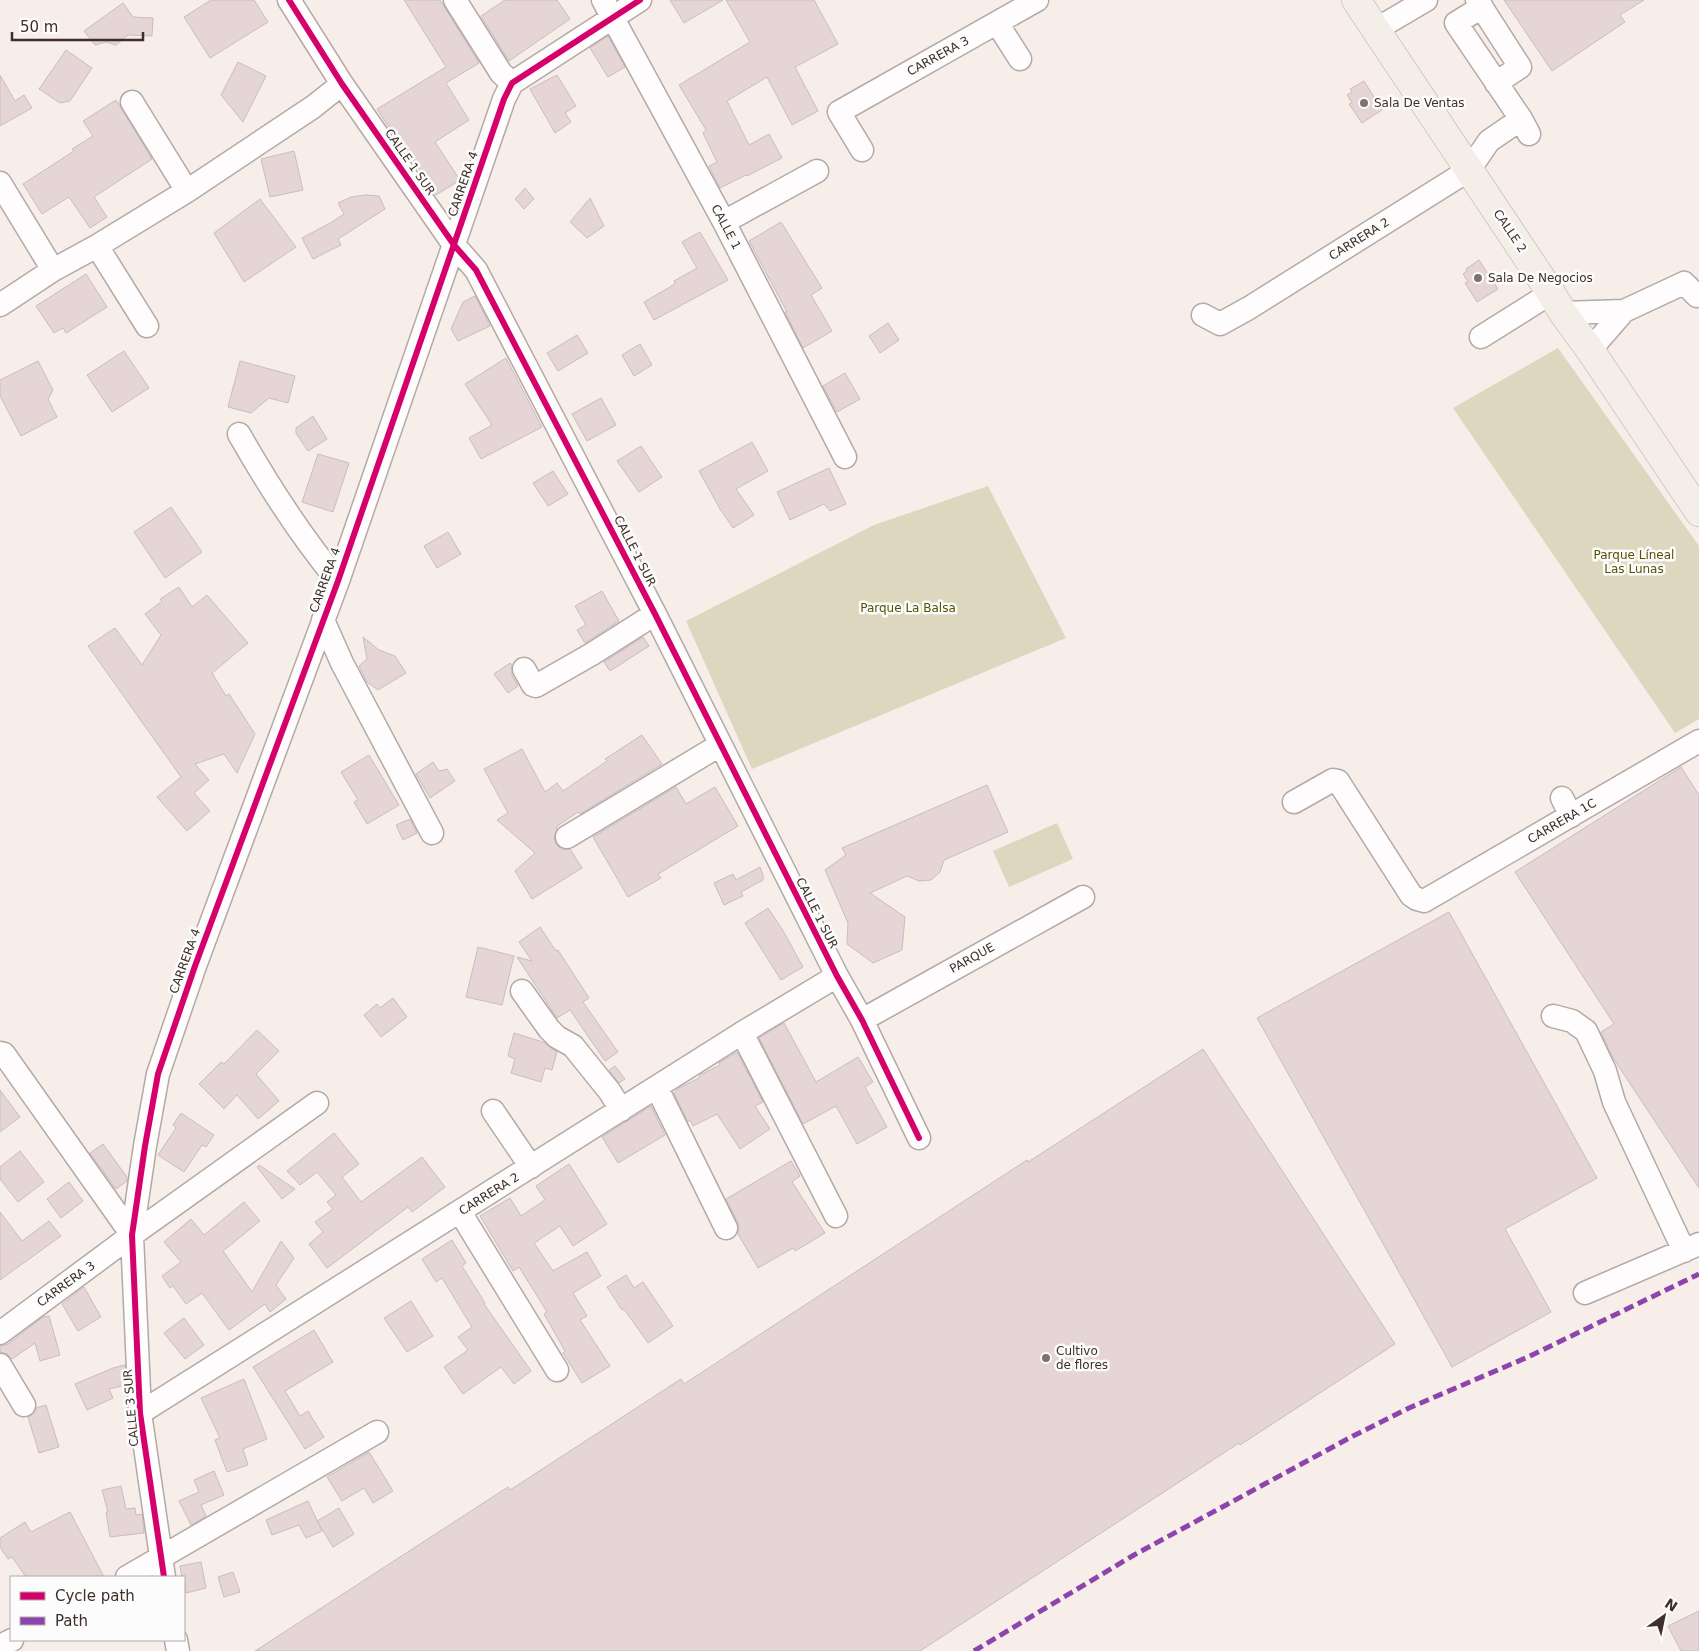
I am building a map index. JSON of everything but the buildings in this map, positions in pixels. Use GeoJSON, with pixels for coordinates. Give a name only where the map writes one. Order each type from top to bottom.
{"type":"FeatureCollection","features":[{"type":"Feature","properties":{"kind":"main road","name":"CALLE 2"},"geometry":{"type":"LineString","coordinates":[[1356,0],[1557,303],[1695,499]]}},
{"type":"Feature","properties":{"kind":"street","name":"CALLE 1 SUR"},"geometry":{"type":"LineString","coordinates":[[289,0],[342,84],[454,245],[476,270],[655,614],[836,976],[862,1020],[920,1138]]}},
{"type":"Feature","properties":{"kind":"street"},"geometry":{"type":"LineString","coordinates":[[456,0],[501,72],[512,83],[608,9],[640,0]]}},
{"type":"Feature","properties":{"kind":"street","name":"CARRERA 3"},"geometry":{"type":"LineString","coordinates":[[862,150],[839,112],[1037,0]]}},
{"type":"Feature","properties":{"kind":"street"},"geometry":{"type":"LineString","coordinates":[[1375,30],[1426,0]]}},
{"type":"Feature","properties":{"kind":"street"},"geometry":{"type":"LineString","coordinates":[[1469,170],[1490,141],[1525,127],[1456,23],[1479,4],[1520,67],[1496,83]]}},
{"type":"Feature","properties":{"kind":"street","name":"CALLE 1"},"geometry":{"type":"LineString","coordinates":[[608,9],[724,222],[845,456]]}},
{"type":"Feature","properties":{"kind":"street"},"geometry":{"type":"LineString","coordinates":[[997,23],[1020,59]]}},
{"type":"Feature","properties":{"kind":"street","name":"CARRERA 4"},"geometry":{"type":"LineString","coordinates":[[132,1235],[158,1074],[198,957],[338,581],[504,99],[512,83]]}},
{"type":"Feature","properties":{"kind":"street"},"geometry":{"type":"LineString","coordinates":[[0,305],[53,270],[97,246],[187,191],[313,107],[342,84]]}},
{"type":"Feature","properties":{"kind":"street"},"geometry":{"type":"LineString","coordinates":[[132,102],[187,191]]}},
{"type":"Feature","properties":{"kind":"street","name":"CARRERA 2"},"geometry":{"type":"LineString","coordinates":[[1203,315],[1220,324],[1249,308],[1469,170]]}},
{"type":"Feature","properties":{"kind":"street"},"geometry":{"type":"LineString","coordinates":[[724,222],[817,171]]}},
{"type":"Feature","properties":{"kind":"street"},"geometry":{"type":"LineString","coordinates":[[0,183],[53,270]]}},
{"type":"Feature","properties":{"kind":"street"},"geometry":{"type":"LineString","coordinates":[[97,246],[147,326]]}},
{"type":"Feature","properties":{"kind":"street"},"geometry":{"type":"LineString","coordinates":[[1481,337],[1557,303],[1624,311],[1691,289]]}},
{"type":"Feature","properties":{"kind":"street"},"geometry":{"type":"LineString","coordinates":[[1590,350],[1624,311]]}},
{"type":"Feature","properties":{"kind":"street"},"geometry":{"type":"LineString","coordinates":[[240,434],[264,476],[322,561],[338,581]]}},
{"type":"Feature","properties":{"kind":"street"},"geometry":{"type":"LineString","coordinates":[[524,669],[536,686],[592,654],[655,614]]}},
{"type":"Feature","properties":{"kind":"street"},"geometry":{"type":"LineString","coordinates":[[323,620],[342,663],[432,833]]}},
{"type":"Feature","properties":{"kind":"street","name":"CARRERA 1C"},"geometry":{"type":"LineString","coordinates":[[1294,802],[1333,780],[1338,781],[1411,895],[1424,901],[1566,807],[1699,741]]}},
{"type":"Feature","properties":{"kind":"street"},"geometry":{"type":"LineString","coordinates":[[567,837],[720,745]]}},
{"type":"Feature","properties":{"kind":"street","name":"PARQUE"},"geometry":{"type":"LineString","coordinates":[[862,1020],[1083,897]]}},
{"type":"Feature","properties":{"kind":"street","name":"CARRERA 2"},"geometry":{"type":"LineString","coordinates":[[140,1413],[742,1033],[836,976]]}},
{"type":"Feature","properties":{"kind":"street"},"geometry":{"type":"LineString","coordinates":[[522,991],[549,1029],[573,1046],[610,1092],[621,1110]]}},
{"type":"Feature","properties":{"kind":"street"},"geometry":{"type":"LineString","coordinates":[[1553,1016],[1572,1021],[1586,1031],[1605,1070],[1614,1102],[1691,1247],[1585,1293]]}},
{"type":"Feature","properties":{"kind":"street"},"geometry":{"type":"LineString","coordinates":[[742,1033],[836,1216]]}},
{"type":"Feature","properties":{"kind":"street"},"geometry":{"type":"LineString","coordinates":[[0,1053],[4,1054],[132,1235]]}},
{"type":"Feature","properties":{"kind":"street"},"geometry":{"type":"LineString","coordinates":[[657,1088],[726,1228]]}},
{"type":"Feature","properties":{"kind":"street","name":"CARRERA 3"},"geometry":{"type":"LineString","coordinates":[[0,1333],[132,1235],[317,1103]]}},
{"type":"Feature","properties":{"kind":"street"},"geometry":{"type":"LineString","coordinates":[[493,1111],[531,1167]]}},
{"type":"Feature","properties":{"kind":"street"},"geometry":{"type":"LineString","coordinates":[[460,1212],[557,1370]]}},
{"type":"Feature","properties":{"kind":"street","name":"CALLE 3 SUR"},"geometry":{"type":"LineString","coordinates":[[132,1235],[140,1413],[162,1568]]}},
{"type":"Feature","properties":{"kind":"street"},"geometry":{"type":"LineString","coordinates":[[0,1365],[24,1405]]}},
{"type":"Feature","properties":{"kind":"street"},"geometry":{"type":"LineString","coordinates":[[131,1576],[162,1568],[376,1432]]}},
{"type":"Feature","properties":{"kind":"green space","name":"Parque Líneal Las Lunas"},"geometry":{"type":"Polygon","coordinates":[[[1558,348],[1699,546],[1699,719],[1675,733],[1453,408],[1558,348]]]}},
{"type":"Feature","properties":{"kind":"green space","name":"Parque La Balsa"},"geometry":{"type":"Polygon","coordinates":[[[988,486],[1066,638],[752,769],[686,621],[874,525],[988,486]]]}},
{"type":"Feature","properties":{"kind":"green space"},"geometry":{"type":"Polygon","coordinates":[[[1057,823],[1073,859],[1009,887],[993,851],[1057,823]]]}},
{"type":"Feature","properties":{"kind":"marked path"},"geometry":{"type":"LineString","coordinates":[[974,1651],[1134,1555],[1353,1436],[1409,1408],[1528,1357],[1699,1274]]}},
{"type":"Feature","properties":{"kind":"cycle path"},"geometry":{"type":"LineString","coordinates":[[289,0],[342,84],[454,245],[476,270],[655,614],[837,976],[862,1020],[919,1138]]}},
{"type":"Feature","properties":{"kind":"cycle path"},"geometry":{"type":"LineString","coordinates":[[164,1576],[140,1413],[132,1235],[158,1074],[195,966],[338,581],[504,99],[512,83],[640,0]]}},
{"type":"Feature","properties":{"kind":"place","name":"Sala De Ventas"},"geometry":{"type":"Point","coordinates":[1364,103]}},
{"type":"Feature","properties":{"kind":"place","name":"Sala De Negocios"},"geometry":{"type":"Point","coordinates":[1478,278]}},
{"type":"Feature","properties":{"kind":"place","name":"Cultivo de flores"},"geometry":{"type":"Point","coordinates":[1046,1358]}}]}
